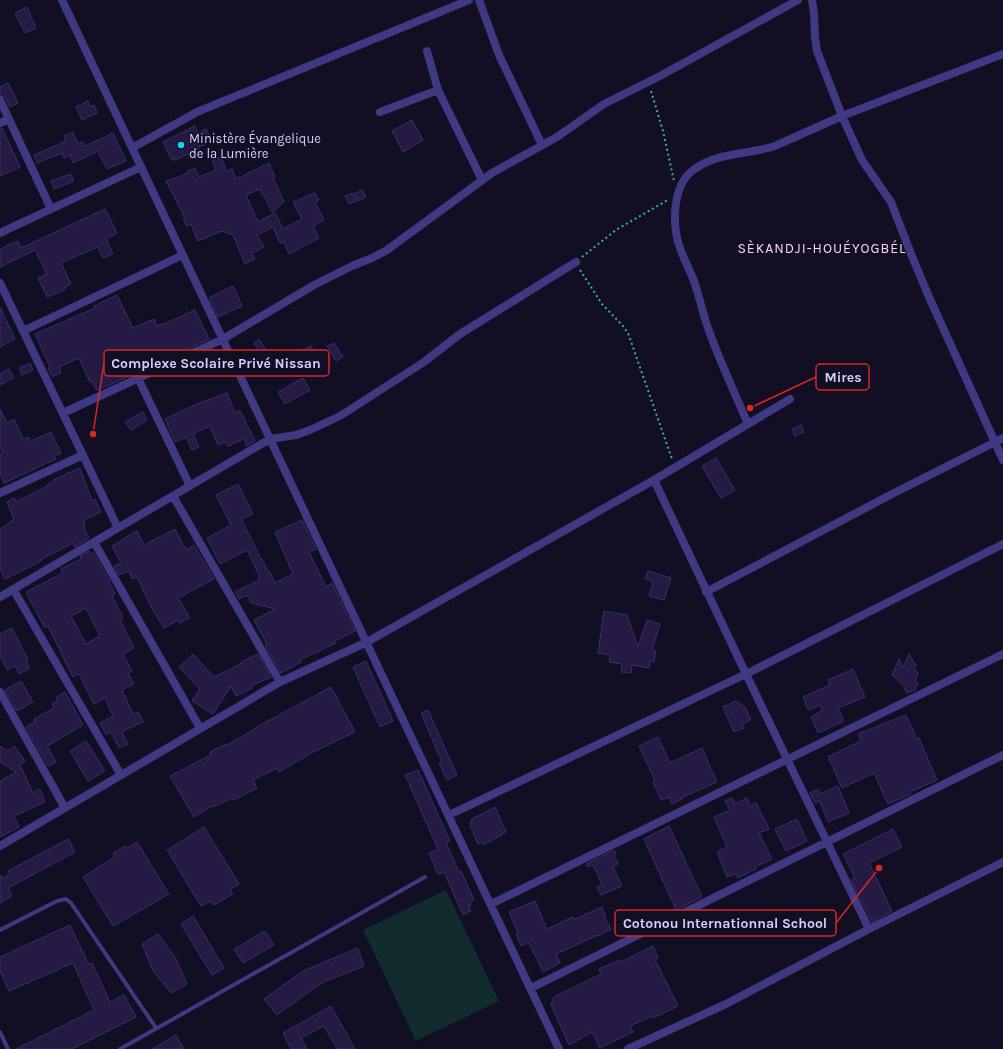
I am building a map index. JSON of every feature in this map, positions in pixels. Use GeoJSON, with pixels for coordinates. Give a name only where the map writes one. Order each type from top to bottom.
{"type":"FeatureCollection","features":[{"type":"Feature","properties":{"kind":"street"},"geometry":{"type":"LineString","coordinates":[[62,0],[559,1049]]}},
{"type":"Feature","properties":{"kind":"street"},"geometry":{"type":"LineString","coordinates":[[132,148],[197,112],[469,0]]}},
{"type":"Feature","properties":{"kind":"street"},"geometry":{"type":"LineString","coordinates":[[479,0],[499,55],[542,146]]}},
{"type":"Feature","properties":{"kind":"street"},"geometry":{"type":"LineString","coordinates":[[63,413],[223,339],[314,285],[387,250],[492,173],[557,137],[604,104],[646,83],[798,0]]}},
{"type":"Feature","properties":{"kind":"street"},"geometry":{"type":"LineString","coordinates":[[812,0],[814,14],[814,38],[817,50],[842,116],[862,160],[891,202],[914,262],[1003,460]]}},
{"type":"Feature","properties":{"kind":"street"},"geometry":{"type":"LineString","coordinates":[[427,51],[438,90],[482,180]]}},
{"type":"Feature","properties":{"kind":"street"},"geometry":{"type":"LineString","coordinates":[[748,424],[708,330],[695,285],[680,248],[675,221],[677,194],[685,177],[697,167],[717,158],[775,146],[842,116],[1003,54]]}},
{"type":"Feature","properties":{"kind":"street"},"geometry":{"type":"LineString","coordinates":[[380,112],[438,90]]}},
{"type":"Feature","properties":{"kind":"street"},"geometry":{"type":"LineString","coordinates":[[0,100],[51,209]]}},
{"type":"Feature","properties":{"kind":"street"},"geometry":{"type":"LineString","coordinates":[[0,123],[9,119]]}},
{"type":"Feature","properties":{"kind":"street"},"geometry":{"type":"LineString","coordinates":[[0,233],[141,166]]}},
{"type":"Feature","properties":{"kind":"street"},"geometry":{"type":"LineString","coordinates":[[23,331],[183,255]]}},
{"type":"Feature","properties":{"kind":"street"},"geometry":{"type":"LineString","coordinates":[[0,596],[270,439],[296,435],[340,416],[424,362],[460,334],[576,262]]}},
{"type":"Feature","properties":{"kind":"street"},"geometry":{"type":"LineString","coordinates":[[0,283],[118,528]]}},
{"type":"Feature","properties":{"kind":"street"},"geometry":{"type":"LineString","coordinates":[[138,378],[190,486]]}},
{"type":"Feature","properties":{"kind":"street"},"geometry":{"type":"LineString","coordinates":[[0,846],[280,682],[367,642],[654,480],[790,399]]}},
{"type":"Feature","properties":{"kind":"street"},"geometry":{"type":"LineString","coordinates":[[706,592],[894,492],[1003,438]]}},
{"type":"Feature","properties":{"kind":"street"},"geometry":{"type":"LineString","coordinates":[[0,493],[83,455]]}},
{"type":"Feature","properties":{"kind":"street"},"geometry":{"type":"LineString","coordinates":[[654,480],[706,592],[869,929]]}},
{"type":"Feature","properties":{"kind":"street"},"geometry":{"type":"LineString","coordinates":[[173,496],[280,682]]}},
{"type":"Feature","properties":{"kind":"street"},"geometry":{"type":"LineString","coordinates":[[94,542],[200,728]]}},
{"type":"Feature","properties":{"kind":"street"},"geometry":{"type":"LineString","coordinates":[[449,815],[746,674],[1003,544]]}},
{"type":"Feature","properties":{"kind":"street"},"geometry":{"type":"LineString","coordinates":[[13,589],[121,775]]}},
{"type":"Feature","properties":{"kind":"street"},"geometry":{"type":"LineString","coordinates":[[491,904],[1003,654]]}},
{"type":"Feature","properties":{"kind":"street"},"geometry":{"type":"LineString","coordinates":[[0,692],[65,808]]}},
{"type":"Feature","properties":{"kind":"street"},"geometry":{"type":"LineString","coordinates":[[531,988],[1003,755]]}},
{"type":"Feature","properties":{"kind":"street"},"geometry":{"type":"LineString","coordinates":[[628,1049],[726,1004],[869,929],[1003,862]]}},
{"type":"Feature","properties":{"kind":"lane"},"geometry":{"type":"LineString","coordinates":[[120,1049],[425,877]]}},
{"type":"Feature","properties":{"kind":"lane"},"geometry":{"type":"LineString","coordinates":[[0,930],[57,901],[66,899],[71,903],[156,1028]]}},
{"type":"Feature","properties":{"kind":"lane"},"geometry":{"type":"LineString","coordinates":[[0,1032],[8,1049]]}},
{"type":"Feature","properties":{"kind":"path"},"geometry":{"type":"LineString","coordinates":[[646,83],[654,99],[663,131],[677,194],[616,230],[576,262],[602,304],[628,333],[675,467]]}},
{"type":"Feature","properties":{"kind":"green space"},"geometry":{"type":"Polygon","coordinates":[[[446,890],[499,1001],[416,1041],[363,930],[446,890]]]}},
{"type":"Feature","properties":{"kind":"building"},"geometry":{"type":"Polygon","coordinates":[[[27,7],[36,28],[25,33],[15,13],[27,7]]]}},
{"type":"Feature","properties":{"kind":"building"},"geometry":{"type":"Polygon","coordinates":[[[8,83],[18,103],[10,107],[5,97],[0,95],[0,87],[8,83]]]}},
{"type":"Feature","properties":{"kind":"building"},"geometry":{"type":"Polygon","coordinates":[[[88,101],[90,107],[94,105],[97,113],[82,120],[76,107],[88,101]]]}},
{"type":"Feature","properties":{"kind":"building"},"geometry":{"type":"Polygon","coordinates":[[[412,120],[423,140],[403,152],[392,131],[412,120]]]}},
{"type":"Feature","properties":{"kind":"building","name":"Ministère Évangelique de la Lumière"},"geometry":{"type":"Polygon","coordinates":[[[195,126],[198,133],[206,129],[211,139],[203,143],[204,145],[198,147],[199,149],[172,160],[163,142],[195,126]]]}},
{"type":"Feature","properties":{"kind":"building"},"geometry":{"type":"Polygon","coordinates":[[[0,128],[2,128],[20,167],[0,176],[0,128]]]}},
{"type":"Feature","properties":{"kind":"building"},"geometry":{"type":"Polygon","coordinates":[[[73,132],[78,144],[83,142],[85,146],[113,133],[126,161],[107,169],[98,151],[73,163],[70,155],[64,158],[62,153],[37,163],[34,155],[66,141],[64,136],[73,132]]]}},
{"type":"Feature","properties":{"kind":"building"},"geometry":{"type":"Polygon","coordinates":[[[221,157],[227,172],[232,169],[236,179],[269,163],[275,177],[273,178],[284,202],[272,212],[260,189],[246,195],[258,222],[275,213],[283,229],[302,219],[293,202],[315,193],[319,200],[315,202],[324,220],[313,226],[319,238],[289,254],[284,242],[280,243],[273,227],[257,235],[264,247],[252,253],[255,259],[245,264],[233,235],[222,231],[198,241],[191,224],[187,226],[183,218],[185,218],[166,181],[188,173],[188,171],[195,168],[199,177],[216,170],[212,160],[221,157]]]}},
{"type":"Feature","properties":{"kind":"building"},"geometry":{"type":"Polygon","coordinates":[[[71,174],[74,181],[54,189],[51,181],[71,174]]]}},
{"type":"Feature","properties":{"kind":"building"},"geometry":{"type":"Polygon","coordinates":[[[362,190],[366,197],[358,201],[354,194],[362,190]]]}},
{"type":"Feature","properties":{"kind":"building"},"geometry":{"type":"Polygon","coordinates":[[[352,193],[356,201],[349,204],[345,196],[352,193]]]}},
{"type":"Feature","properties":{"kind":"building"},"geometry":{"type":"Polygon","coordinates":[[[105,209],[117,233],[106,239],[113,254],[103,258],[98,247],[61,263],[71,284],[64,288],[65,290],[47,297],[38,278],[47,274],[35,250],[0,267],[0,249],[18,241],[21,248],[105,209]]]}},
{"type":"Feature","properties":{"kind":"building"},"geometry":{"type":"Polygon","coordinates":[[[233,286],[242,306],[218,317],[209,298],[233,286]]]}},
{"type":"Feature","properties":{"kind":"building"},"geometry":{"type":"Polygon","coordinates":[[[117,295],[133,328],[154,319],[157,326],[162,325],[195,310],[209,339],[178,354],[176,349],[154,361],[155,364],[96,390],[92,381],[90,382],[79,358],[59,367],[61,373],[52,377],[48,368],[50,367],[35,334],[95,308],[94,306],[117,295]]]}},
{"type":"Feature","properties":{"kind":"building"},"geometry":{"type":"Polygon","coordinates":[[[0,307],[15,339],[0,347],[0,307]]]}},
{"type":"Feature","properties":{"kind":"building"},"geometry":{"type":"Polygon","coordinates":[[[259,339],[272,359],[265,363],[254,343],[259,339]]]}},
{"type":"Feature","properties":{"kind":"building"},"geometry":{"type":"Polygon","coordinates":[[[334,343],[343,357],[336,361],[327,346],[334,343]]]}},
{"type":"Feature","properties":{"kind":"building"},"geometry":{"type":"Polygon","coordinates":[[[311,346],[318,361],[301,368],[295,354],[311,346]]]}},
{"type":"Feature","properties":{"kind":"building"},"geometry":{"type":"Polygon","coordinates":[[[212,350],[218,365],[211,368],[205,353],[212,350]]]}},
{"type":"Feature","properties":{"kind":"building"},"geometry":{"type":"Polygon","coordinates":[[[30,363],[33,370],[22,375],[19,368],[30,363]]]}},
{"type":"Feature","properties":{"kind":"building"},"geometry":{"type":"Polygon","coordinates":[[[9,369],[14,378],[0,385],[0,374],[9,369]]]}},
{"type":"Feature","properties":{"kind":"building"},"geometry":{"type":"Polygon","coordinates":[[[303,378],[310,390],[285,404],[278,392],[303,378]]]}},
{"type":"Feature","properties":{"kind":"building"},"geometry":{"type":"Polygon","coordinates":[[[227,393],[235,413],[240,410],[255,441],[247,446],[244,439],[228,446],[226,442],[218,445],[210,426],[193,434],[199,447],[192,450],[186,437],[175,442],[165,419],[197,404],[227,393]]]}},
{"type":"Feature","properties":{"kind":"building"},"geometry":{"type":"Polygon","coordinates":[[[0,409],[7,423],[14,419],[23,439],[28,437],[31,441],[51,432],[61,453],[54,456],[56,459],[4,483],[0,473],[0,454],[3,453],[0,446],[0,409]]]}},
{"type":"Feature","properties":{"kind":"building"},"geometry":{"type":"Polygon","coordinates":[[[143,412],[147,420],[131,430],[125,422],[143,412]]]}},
{"type":"Feature","properties":{"kind":"building"},"geometry":{"type":"Polygon","coordinates":[[[801,425],[804,432],[795,436],[792,429],[801,425]]]}},
{"type":"Feature","properties":{"kind":"building"},"geometry":{"type":"Polygon","coordinates":[[[716,458],[735,490],[721,498],[702,466],[716,458]]]}},
{"type":"Feature","properties":{"kind":"building"},"geometry":{"type":"Polygon","coordinates":[[[80,468],[92,501],[95,499],[101,512],[84,520],[85,530],[89,538],[75,547],[73,543],[5,579],[0,568],[0,529],[14,519],[7,502],[14,498],[16,502],[48,486],[47,485],[54,481],[53,480],[80,468]]]}},
{"type":"Feature","properties":{"kind":"building"},"geometry":{"type":"Polygon","coordinates":[[[238,484],[253,514],[241,519],[275,583],[293,574],[275,532],[302,520],[316,549],[309,552],[326,587],[332,583],[355,631],[335,641],[336,643],[300,660],[301,662],[281,673],[265,645],[267,644],[254,620],[276,609],[251,603],[247,595],[239,599],[235,592],[259,580],[258,578],[260,577],[247,550],[220,564],[207,538],[231,525],[216,495],[238,484]]]}},
{"type":"Feature","properties":{"kind":"building"},"geometry":{"type":"Polygon","coordinates":[[[175,529],[186,550],[194,545],[214,579],[178,598],[190,618],[180,623],[178,620],[164,628],[151,607],[137,577],[132,579],[129,571],[119,575],[114,566],[121,563],[112,546],[137,531],[144,545],[175,529]]]}},
{"type":"Feature","properties":{"kind":"building"},"geometry":{"type":"Polygon","coordinates":[[[89,551],[91,554],[94,553],[115,594],[112,596],[123,618],[120,620],[134,648],[123,654],[132,671],[128,673],[134,684],[122,690],[133,714],[138,712],[143,722],[122,732],[128,744],[119,748],[111,732],[106,735],[100,723],[113,716],[105,698],[94,704],[79,674],[73,677],[48,626],[45,628],[26,592],[63,573],[61,569],[81,559],[80,556],[89,551]],[[86,608],[71,616],[86,644],[100,636],[86,608]]]}},
{"type":"Feature","properties":{"kind":"building"},"geometry":{"type":"Polygon","coordinates":[[[648,571],[671,578],[664,600],[649,596],[653,582],[645,579],[648,571]]]}},
{"type":"Feature","properties":{"kind":"building"},"geometry":{"type":"Polygon","coordinates":[[[604,611],[627,615],[638,647],[647,620],[660,624],[652,650],[656,651],[654,662],[650,661],[649,668],[632,665],[631,673],[621,672],[622,664],[609,662],[610,655],[598,653],[604,611]]]}},
{"type":"Feature","properties":{"kind":"building"},"geometry":{"type":"Polygon","coordinates":[[[12,628],[28,660],[26,661],[30,668],[19,674],[15,666],[7,670],[0,656],[0,634],[12,628]]]}},
{"type":"Feature","properties":{"kind":"building"},"geometry":{"type":"Polygon","coordinates":[[[193,654],[214,677],[258,654],[271,677],[251,686],[252,688],[236,696],[231,686],[213,714],[192,701],[200,689],[179,667],[193,654]]]}},
{"type":"Feature","properties":{"kind":"building"},"geometry":{"type":"Polygon","coordinates":[[[909,654],[916,665],[914,670],[918,672],[915,682],[918,683],[915,690],[907,693],[903,685],[892,675],[899,659],[903,668],[909,654]]]}},
{"type":"Feature","properties":{"kind":"building"},"geometry":{"type":"Polygon","coordinates":[[[366,661],[393,721],[380,727],[353,667],[366,661]]]}},
{"type":"Feature","properties":{"kind":"building"},"geometry":{"type":"Polygon","coordinates":[[[853,669],[865,697],[838,708],[844,721],[818,733],[811,717],[823,710],[820,705],[808,710],[803,697],[830,685],[828,680],[853,669]]]}},
{"type":"Feature","properties":{"kind":"building"},"geometry":{"type":"Polygon","coordinates":[[[21,681],[33,702],[17,711],[5,690],[21,681]]]}},
{"type":"Feature","properties":{"kind":"building"},"geometry":{"type":"Polygon","coordinates":[[[331,687],[355,732],[313,752],[279,772],[277,768],[253,780],[257,788],[234,800],[232,798],[213,807],[212,806],[194,817],[170,776],[211,755],[210,752],[226,744],[227,745],[255,728],[331,687]]]}},
{"type":"Feature","properties":{"kind":"building"},"geometry":{"type":"Polygon","coordinates":[[[65,692],[83,725],[47,746],[56,762],[48,766],[26,727],[35,722],[34,719],[54,708],[52,704],[58,701],[56,697],[65,692]]]}},
{"type":"Feature","properties":{"kind":"building"},"geometry":{"type":"Polygon","coordinates":[[[736,701],[745,707],[751,720],[742,724],[744,728],[734,732],[723,707],[736,701]]]}},
{"type":"Feature","properties":{"kind":"building"},"geometry":{"type":"Polygon","coordinates":[[[428,710],[457,775],[447,780],[439,763],[442,762],[421,713],[428,710]]]}},
{"type":"Feature","properties":{"kind":"building"},"geometry":{"type":"Polygon","coordinates":[[[906,715],[917,739],[919,738],[937,780],[888,804],[874,773],[842,788],[828,757],[861,741],[858,734],[906,715]]]}},
{"type":"Feature","properties":{"kind":"building"},"geometry":{"type":"Polygon","coordinates":[[[658,737],[670,763],[702,748],[717,782],[681,798],[682,799],[672,804],[669,797],[661,800],[653,782],[655,781],[639,746],[658,737]]]}},
{"type":"Feature","properties":{"kind":"building"},"geometry":{"type":"Polygon","coordinates":[[[86,741],[105,771],[88,781],[70,751],[86,741]]]}},
{"type":"Feature","properties":{"kind":"building"},"geometry":{"type":"Polygon","coordinates":[[[0,746],[8,751],[14,746],[25,761],[20,765],[33,793],[40,789],[45,802],[14,816],[19,827],[0,837],[0,781],[16,772],[0,762],[0,746]]]}},
{"type":"Feature","properties":{"kind":"building"},"geometry":{"type":"Polygon","coordinates":[[[418,770],[450,841],[446,843],[474,900],[469,902],[471,905],[468,905],[471,911],[463,915],[444,872],[438,874],[429,853],[438,849],[405,775],[418,770]]]}},
{"type":"Feature","properties":{"kind":"building"},"geometry":{"type":"Polygon","coordinates":[[[838,786],[849,813],[828,822],[820,801],[815,803],[810,793],[818,789],[820,794],[838,786]]]}},
{"type":"Feature","properties":{"kind":"building"},"geometry":{"type":"Polygon","coordinates":[[[732,798],[735,804],[747,798],[750,806],[756,803],[769,829],[759,833],[772,859],[755,867],[756,869],[738,878],[735,874],[727,877],[717,852],[727,847],[714,817],[730,810],[725,801],[732,798]]]}},
{"type":"Feature","properties":{"kind":"building"},"geometry":{"type":"Polygon","coordinates":[[[495,807],[506,832],[483,845],[482,842],[478,844],[470,825],[472,819],[495,807]]]}},
{"type":"Feature","properties":{"kind":"building"},"geometry":{"type":"Polygon","coordinates":[[[797,819],[807,841],[786,851],[775,829],[797,819]]]}},
{"type":"Feature","properties":{"kind":"building"},"geometry":{"type":"Polygon","coordinates":[[[669,826],[702,897],[676,910],[644,839],[669,826]]]}},
{"type":"Feature","properties":{"kind":"building"},"geometry":{"type":"Polygon","coordinates":[[[204,827],[239,884],[230,889],[233,894],[214,905],[211,901],[201,906],[167,850],[204,827]]]}},
{"type":"Feature","properties":{"kind":"building"},"geometry":{"type":"Polygon","coordinates":[[[893,829],[902,847],[869,863],[892,911],[872,922],[851,880],[855,878],[843,854],[893,829]]]}},
{"type":"Feature","properties":{"kind":"building"},"geometry":{"type":"Polygon","coordinates":[[[68,839],[75,852],[8,888],[12,896],[0,903],[0,875],[2,878],[10,874],[8,871],[68,839]]]}},
{"type":"Feature","properties":{"kind":"building"},"geometry":{"type":"Polygon","coordinates":[[[137,842],[169,894],[113,926],[83,877],[115,857],[113,853],[125,846],[127,848],[137,842]]]}},
{"type":"Feature","properties":{"kind":"building"},"geometry":{"type":"Polygon","coordinates":[[[614,850],[616,854],[614,855],[618,864],[613,867],[622,886],[601,895],[597,887],[602,884],[593,865],[588,867],[586,864],[614,850]]]}},
{"type":"Feature","properties":{"kind":"building"},"geometry":{"type":"Polygon","coordinates":[[[535,901],[547,929],[573,917],[575,919],[602,907],[604,916],[611,929],[556,954],[560,963],[543,972],[529,943],[521,946],[516,934],[518,933],[509,912],[535,901]]]}},
{"type":"Feature","properties":{"kind":"building"},"geometry":{"type":"Polygon","coordinates":[[[193,916],[224,968],[212,975],[181,924],[193,916]]]}},
{"type":"Feature","properties":{"kind":"building"},"geometry":{"type":"Polygon","coordinates":[[[70,925],[89,965],[92,963],[110,1002],[124,995],[136,1017],[72,1049],[16,1049],[94,1010],[73,963],[9,991],[0,971],[0,957],[70,925]]]}},
{"type":"Feature","properties":{"kind":"building"},"geometry":{"type":"Polygon","coordinates":[[[265,931],[274,945],[243,963],[234,949],[265,931]]]}},
{"type":"Feature","properties":{"kind":"building"},"geometry":{"type":"Polygon","coordinates":[[[158,934],[176,959],[187,984],[171,993],[153,971],[142,944],[158,934]]]}},
{"type":"Feature","properties":{"kind":"building"},"geometry":{"type":"Polygon","coordinates":[[[653,946],[658,958],[655,960],[678,1006],[653,1018],[652,1016],[630,1026],[633,1032],[600,1048],[592,1032],[569,1045],[551,1005],[554,997],[601,974],[599,969],[620,960],[621,962],[653,946]]]}},
{"type":"Feature","properties":{"kind":"building"},"geometry":{"type":"Polygon","coordinates":[[[358,948],[364,966],[326,981],[277,1015],[264,999],[303,971],[358,948]]]}},
{"type":"Feature","properties":{"kind":"building"},"geometry":{"type":"Polygon","coordinates":[[[331,1006],[355,1049],[337,1049],[324,1026],[301,1038],[307,1049],[291,1049],[283,1033],[331,1006]]]}},
{"type":"Feature","properties":{"kind":"building"},"geometry":{"type":"Polygon","coordinates":[[[176,1035],[184,1049],[152,1049],[176,1035]]]}},
{"type":"Feature","properties":{"kind":"place","name":"Ministère Évangelique de la Lumière"},"geometry":{"type":"Point","coordinates":[181,145]}},
{"type":"Feature","properties":{"kind":"place","name":"Mires"},"geometry":{"type":"Point","coordinates":[750,408]}},
{"type":"Feature","properties":{"kind":"place","name":"Complexe Scolaire Privé Nissan"},"geometry":{"type":"Point","coordinates":[93,434]}},
{"type":"Feature","properties":{"kind":"place","name":"Cotonou Internationnal School"},"geometry":{"type":"Point","coordinates":[879,868]}},
{"type":"Feature","properties":{"kind":"district","name":"SÈKANDJI-HOUÉYOGBÉL"},"geometry":{"type":"Point","coordinates":[822,248]}}]}
